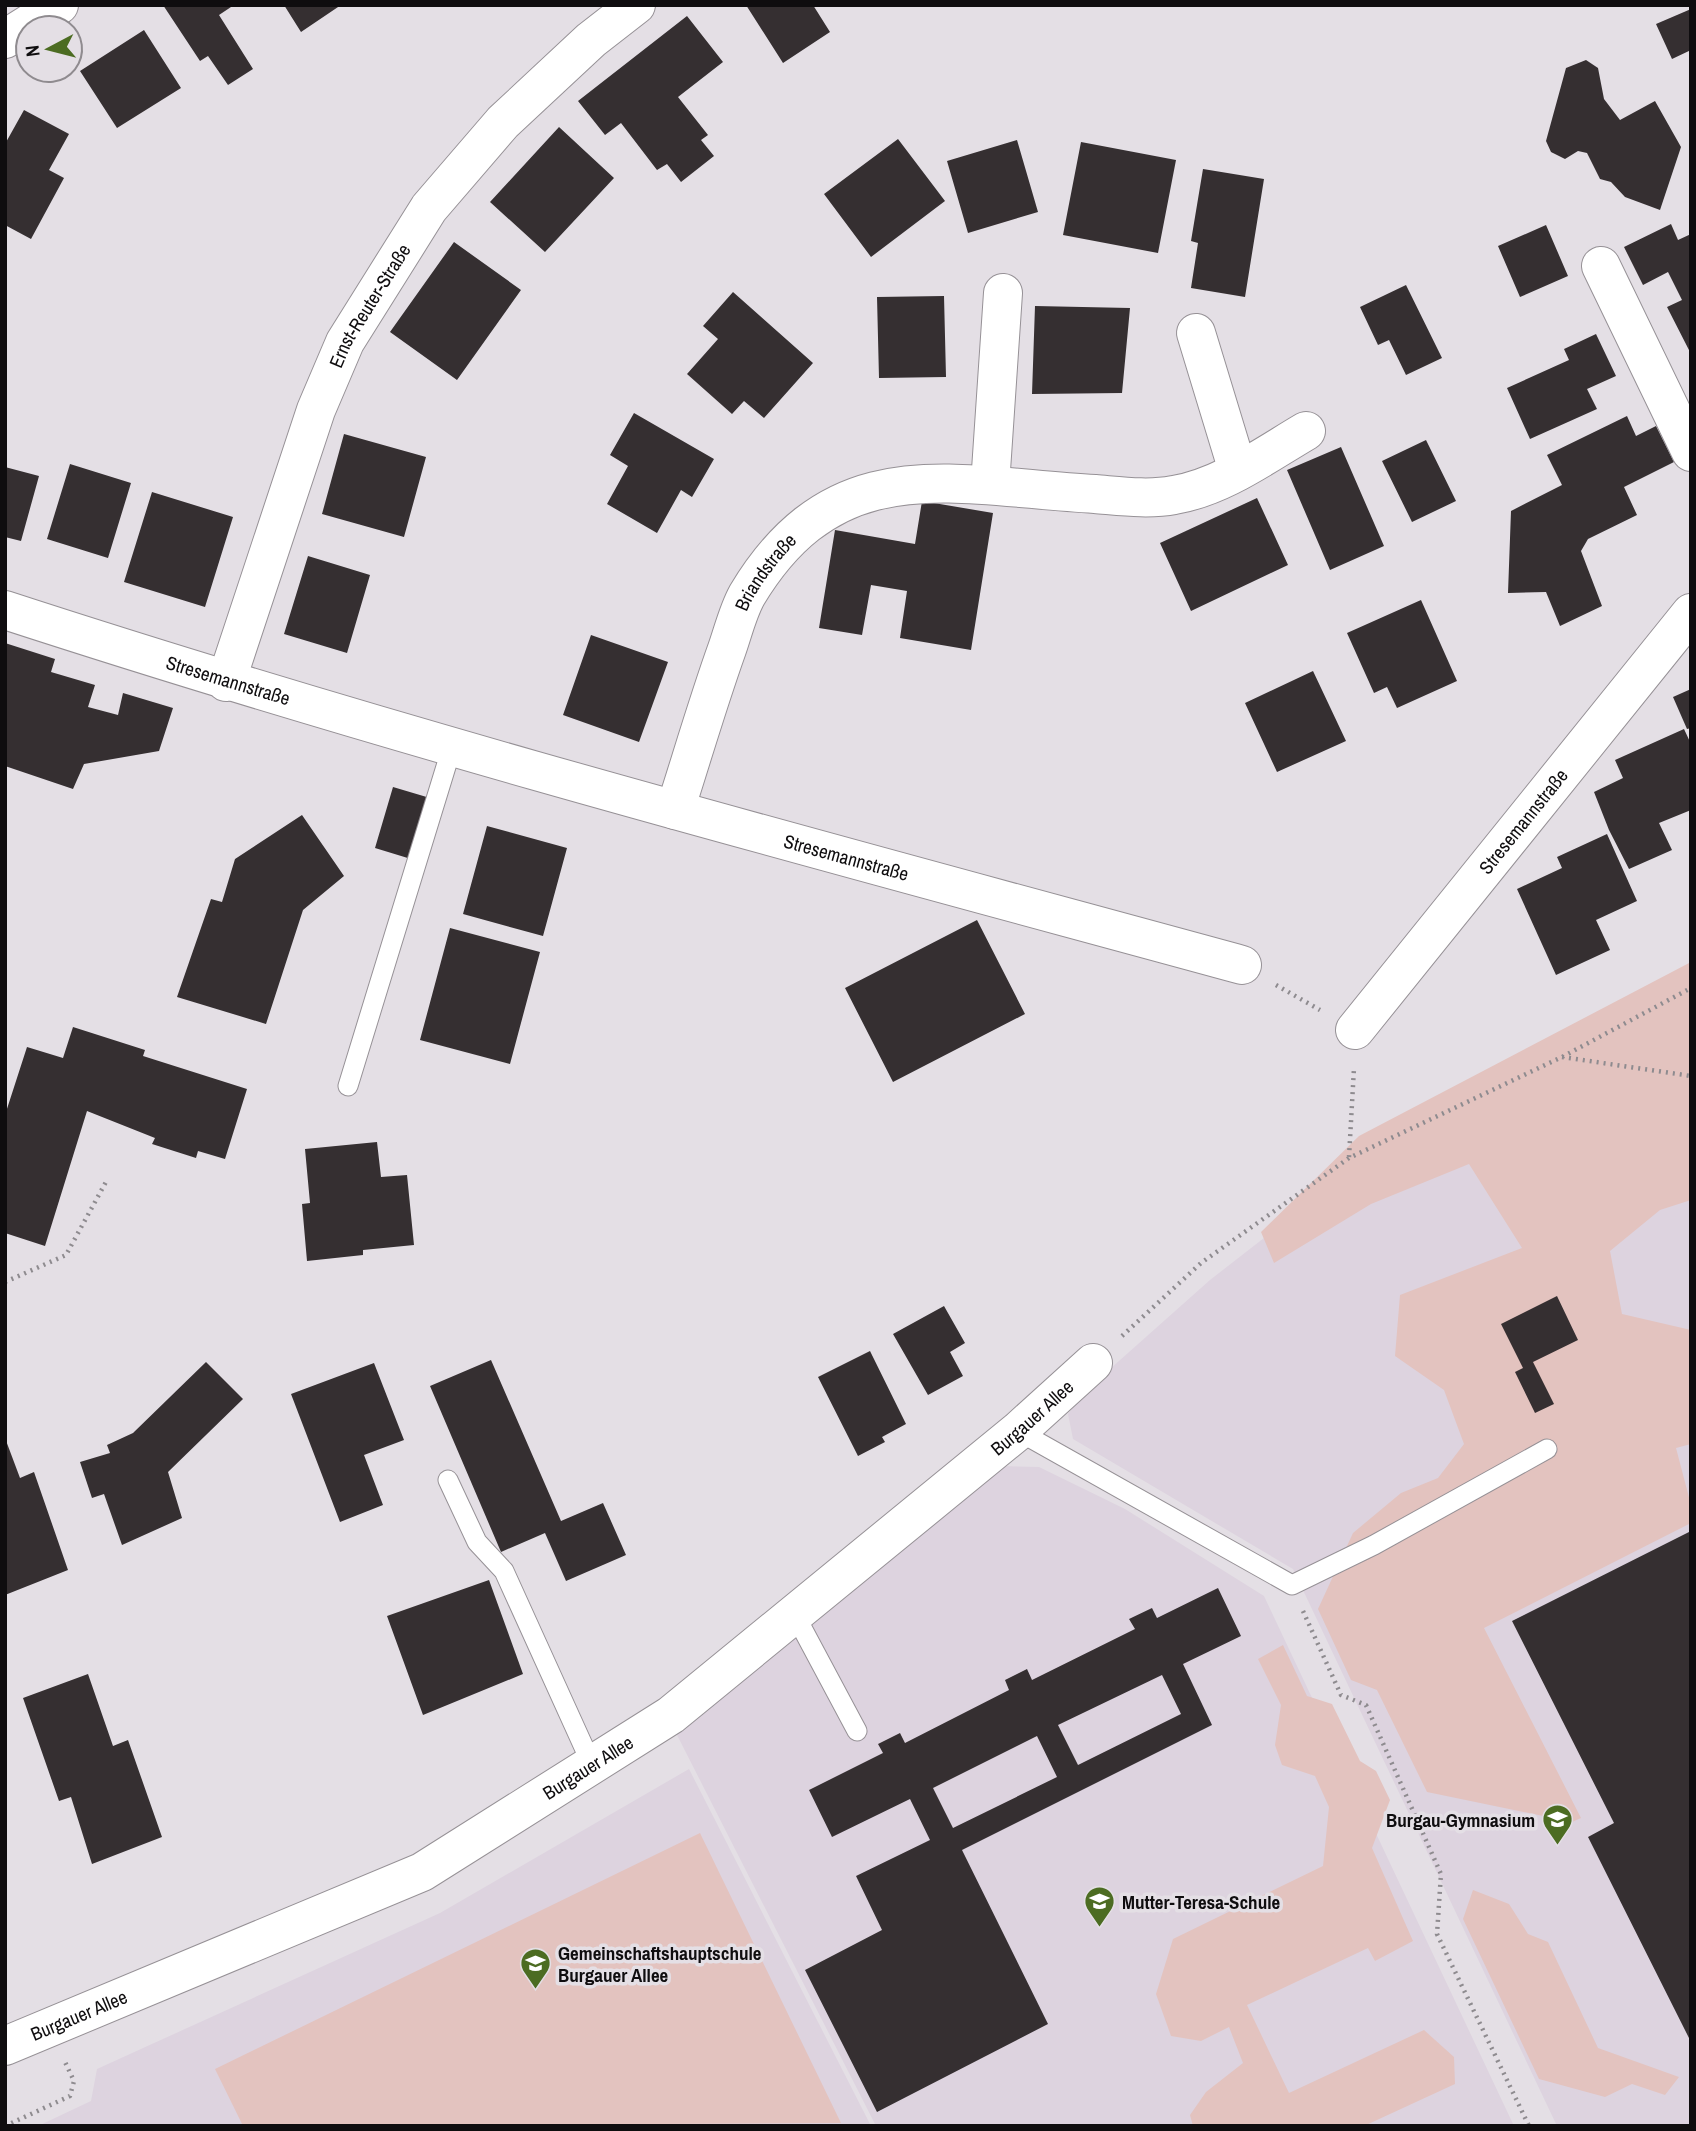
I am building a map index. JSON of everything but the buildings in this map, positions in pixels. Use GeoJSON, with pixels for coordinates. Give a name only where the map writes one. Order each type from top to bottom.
{"type":"FeatureCollection","features":[{"type":"Feature","properties":{"kind":"street"},"geometry":{"type":"LineString","coordinates":[[5,39],[59,5]]}},
{"type":"Feature","properties":{"kind":"street","name":"Ernst-Reuter-Straße"},"geometry":{"type":"LineString","coordinates":[[226,682],[316,410],[345,342],[429,208],[503,122],[591,40],[636,5]]}},
{"type":"Feature","properties":{"kind":"street"},"geometry":{"type":"LineString","coordinates":[[1601,266],[1691,452]]}},
{"type":"Feature","properties":{"kind":"street"},"geometry":{"type":"LineString","coordinates":[[990,485],[1003,293]]}},
{"type":"Feature","properties":{"kind":"street"},"geometry":{"type":"LineString","coordinates":[[1196,333],[1238,471]]}},
{"type":"Feature","properties":{"kind":"street","name":"Briandstraße"},"geometry":{"type":"LineString","coordinates":[[675,810],[745,598],[766,566],[796,532],[828,510],[873,491],[936,481],[1080,494],[1173,496],[1204,487],[1238,471],[1306,431]]}},
{"type":"Feature","properties":{"kind":"street","name":"Stresemannstraße"},"geometry":{"type":"LineString","coordinates":[[5,610],[226,682],[452,747],[1242,965]]}},
{"type":"Feature","properties":{"kind":"street","name":"Stresemannstraße"},"geometry":{"type":"LineString","coordinates":[[1356,1030],[1691,613]]}},
{"type":"Feature","properties":{"kind":"street","name":"Burgauer Allee"},"geometry":{"type":"LineString","coordinates":[[5,2046],[85,2015],[422,1872],[671,1715],[1018,1431],[1093,1363]]}},
{"type":"Feature","properties":{"kind":"lane"},"geometry":{"type":"LineString","coordinates":[[348,1086],[452,747]]}},
{"type":"Feature","properties":{"kind":"lane"},"geometry":{"type":"LineString","coordinates":[[1018,1431],[1292,1584],[1374,1545],[1546,1449]]}},
{"type":"Feature","properties":{"kind":"lane"},"geometry":{"type":"LineString","coordinates":[[448,1480],[477,1542],[504,1571],[592,1765]]}},
{"type":"Feature","properties":{"kind":"lane"},"geometry":{"type":"LineString","coordinates":[[794,1614],[857,1731]]}},
{"type":"Feature","properties":{"kind":"path"},"geometry":{"type":"LineString","coordinates":[[1242,965],[1356,1030],[1349,1158]]}},
{"type":"Feature","properties":{"kind":"path"},"geometry":{"type":"LineString","coordinates":[[1093,1363],[1201,1263],[1349,1158],[1562,1057],[1691,988]]}},
{"type":"Feature","properties":{"kind":"path"},"geometry":{"type":"LineString","coordinates":[[1562,1057],[1691,1076]]}},
{"type":"Feature","properties":{"kind":"path"},"geometry":{"type":"LineString","coordinates":[[5,1282],[66,1255],[107,1180]]}},
{"type":"Feature","properties":{"kind":"path"},"geometry":{"type":"LineString","coordinates":[[1292,1584],[1341,1695],[1366,1705],[1441,1874],[1437,1934],[1529,2126]]}},
{"type":"Feature","properties":{"kind":"path"},"geometry":{"type":"LineString","coordinates":[[5,2126],[70,2096],[74,2088],[49,2027]]}},
{"type":"Feature","properties":{"kind":"shaded area"},"geometry":{"type":"Polygon","coordinates":[[[1691,962],[1691,1200],[1660,1210],[1610,1251],[1622,1314],[1691,1330],[1691,1444],[1676,1448],[1691,1505],[1691,1523],[1484,1628],[1581,1818],[1572,1822],[1427,1792],[1377,1690],[1351,1680],[1318,1609],[1353,1533],[1401,1493],[1438,1478],[1464,1444],[1444,1390],[1395,1356],[1400,1295],[1522,1248],[1469,1164],[1371,1204],[1274,1263],[1261,1232],[1359,1136],[1691,962]]]}},
{"type":"Feature","properties":{"kind":"shaded area","name":"Burgau-Gymnasium"},"geometry":{"type":"Polygon","coordinates":[[[1691,1111],[1691,2126],[1557,2126],[1293,1569],[1073,1439],[1068,1414],[1083,1393],[1210,1280],[1322,1193],[1691,1111]]]}},
{"type":"Feature","properties":{"kind":"shaded area","name":"Mutter-Teresa-Schule"},"geometry":{"type":"Polygon","coordinates":[[[998,1466],[1039,1467],[1125,1509],[1264,1596],[1514,2126],[876,2126],[676,1733],[998,1466]]]}},
{"type":"Feature","properties":{"kind":"shaded area"},"geometry":{"type":"Polygon","coordinates":[[[1283,1645],[1307,1696],[1332,1704],[1360,1761],[1376,1771],[1390,1800],[1372,1848],[1413,1941],[1375,1961],[1368,1948],[1247,2005],[1289,2093],[1424,2030],[1454,2057],[1455,2084],[1364,2126],[1193,2126],[1190,2115],[1206,2092],[1243,2063],[1229,2027],[1201,2041],[1171,2036],[1156,1994],[1173,1939],[1323,1866],[1329,1807],[1315,1776],[1282,1765],[1275,1745],[1281,1705],[1258,1659],[1283,1645]]]}},
{"type":"Feature","properties":{"kind":"shaded area","name":"Gemeinschaftshauptschule Burgauer Allee"},"geometry":{"type":"Polygon","coordinates":[[[689,1769],[871,2126],[38,2126],[91,2101],[97,2069],[440,1913],[689,1769]]]}},
{"type":"Feature","properties":{"kind":"shaded area","name":"Gemeinschaftshauptschule Burgauer Allee"},"geometry":{"type":"Polygon","coordinates":[[[700,1833],[841,2123],[243,2126],[215,2069],[700,1833]]]}},
{"type":"Feature","properties":{"kind":"shaded area"},"geometry":{"type":"Polygon","coordinates":[[[1473,1890],[1509,1904],[1528,1934],[1548,1942],[1598,2048],[1679,2077],[1665,2095],[1632,2084],[1605,2097],[1539,2079],[1463,1919],[1473,1890]]]}},
{"type":"Feature","properties":{"kind":"place","name":"Burgau-Gymnasium"},"geometry":{"type":"Point","coordinates":[1558,1847]}},
{"type":"Feature","properties":{"kind":"place","name":"Mutter-Teresa-Schule"},"geometry":{"type":"Point","coordinates":[1099,1929]}},
{"type":"Feature","properties":{"kind":"place","name":"Gemeinschaftshauptschule Burgauer Allee"},"geometry":{"type":"Point","coordinates":[535,1991]}}]}
